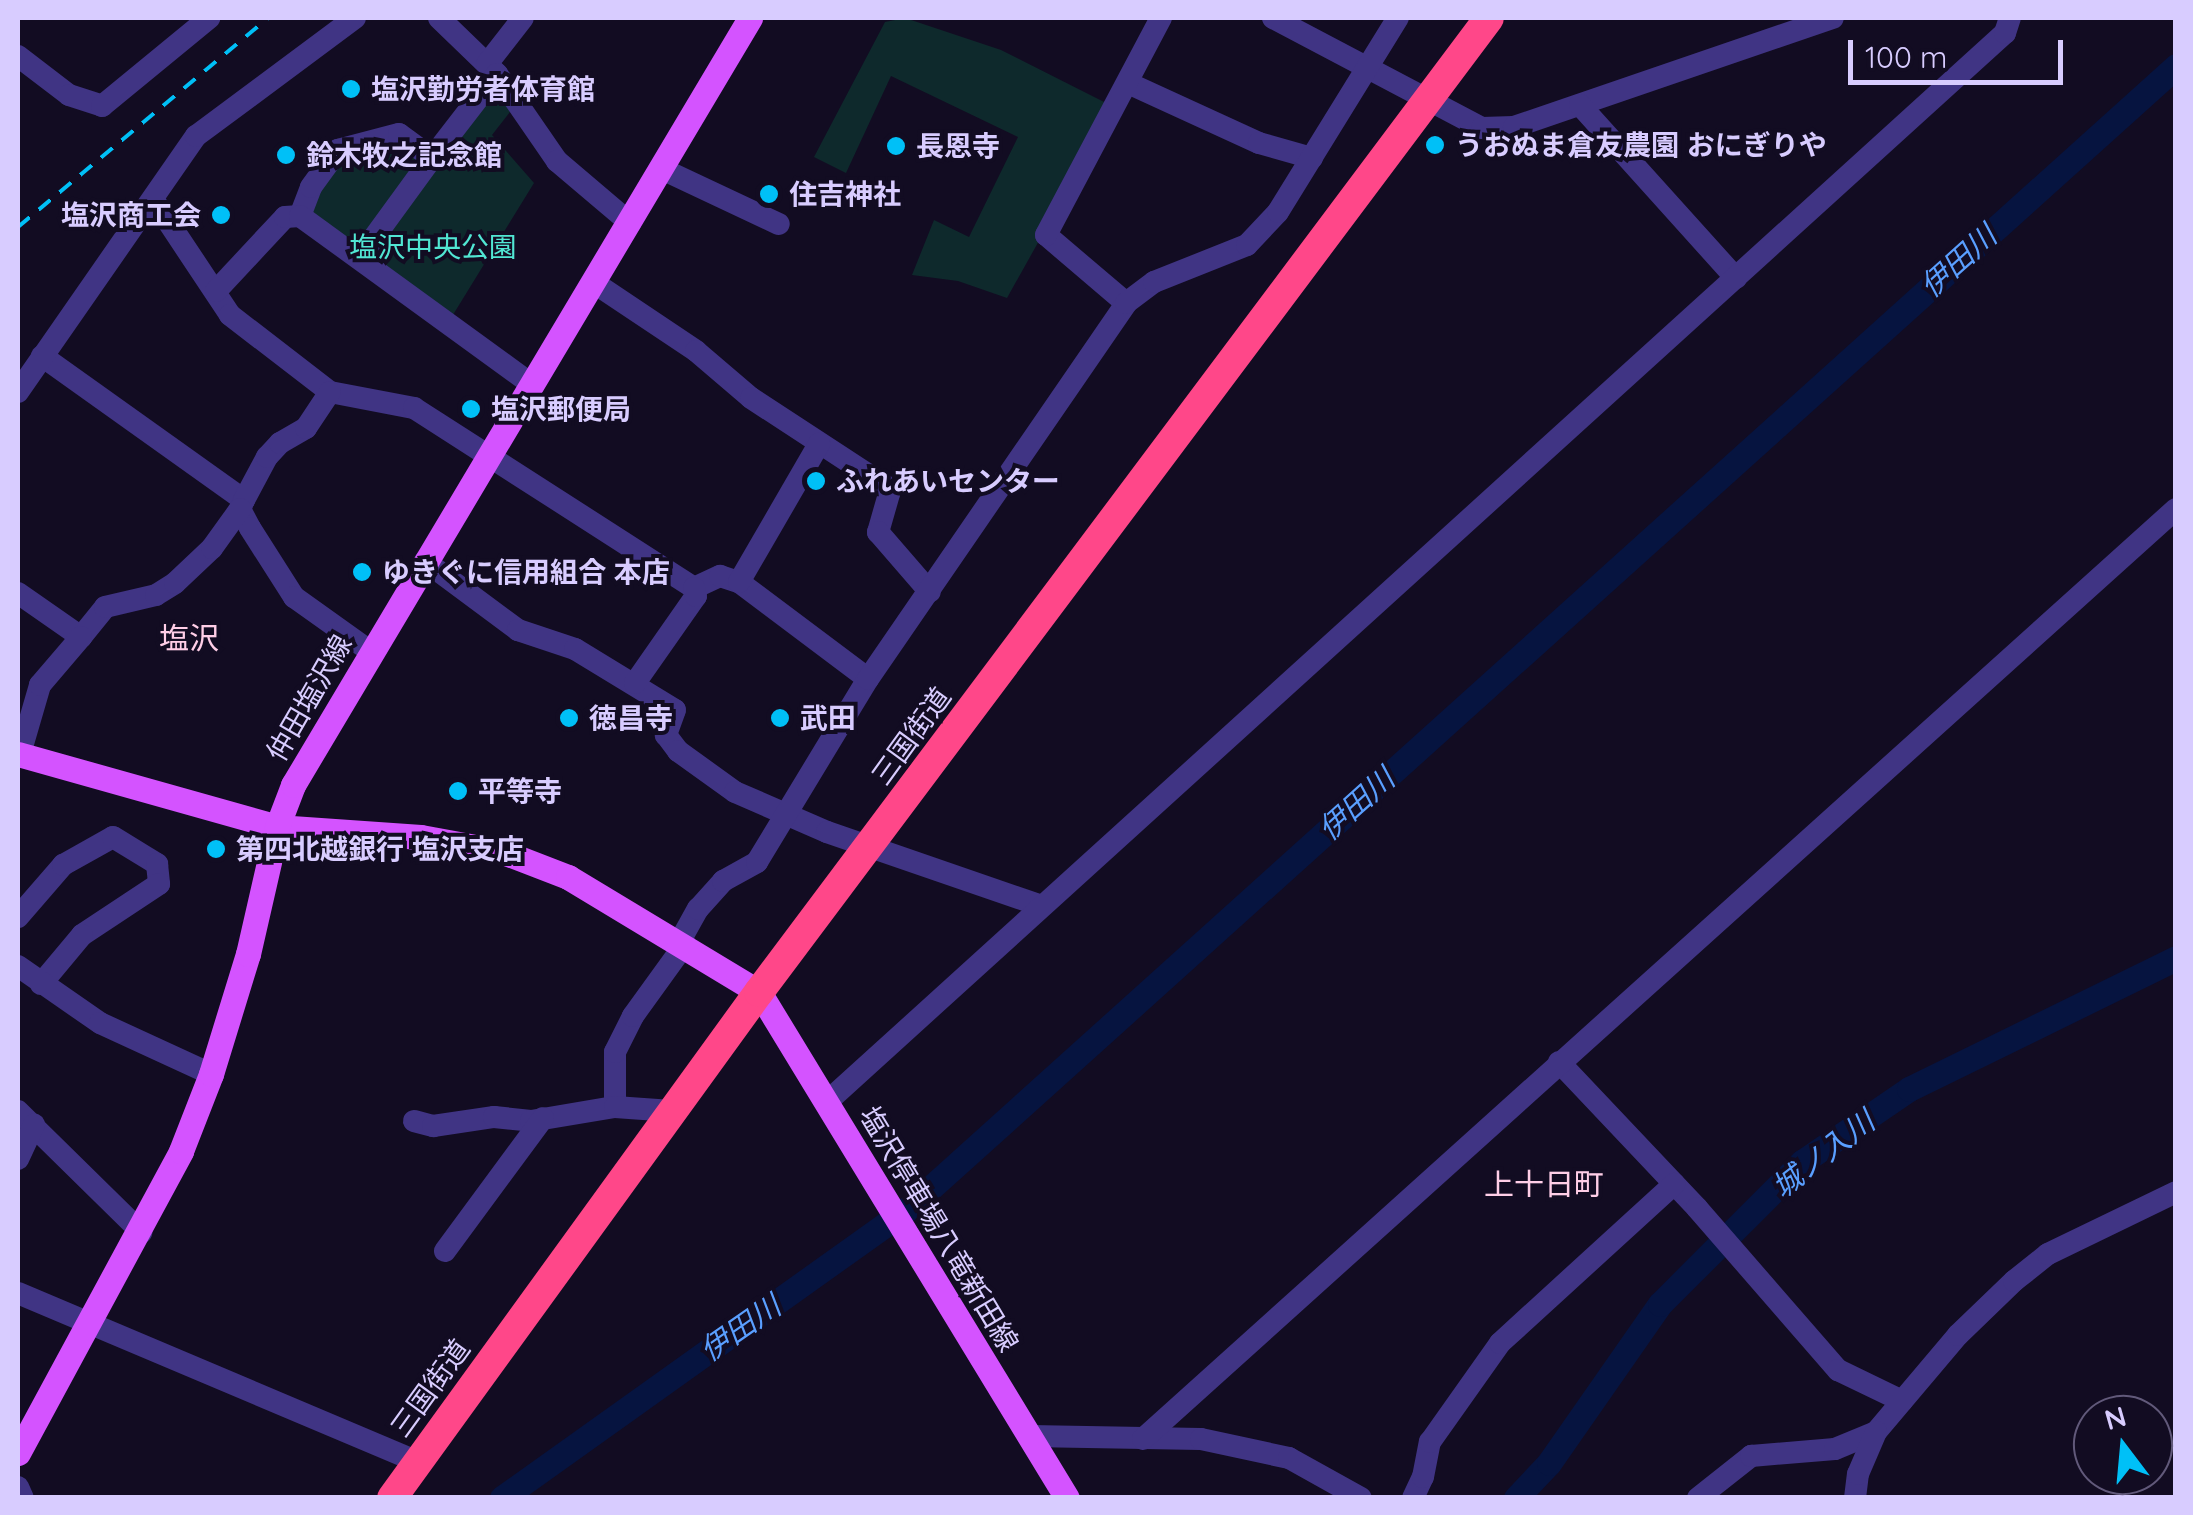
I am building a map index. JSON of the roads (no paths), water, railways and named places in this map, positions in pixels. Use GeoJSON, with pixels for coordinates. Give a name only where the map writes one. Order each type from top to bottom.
{"type":"FeatureCollection","features":[{"type":"Feature","properties":{"kind":"highway","name":"三国街道"},"geometry":{"type":"LineString","coordinates":[[392,1498],[759,992],[1489,18]]}},
{"type":"Feature","properties":{"kind":"main road","name":"仲田塩沢線"},"geometry":{"type":"LineString","coordinates":[[18,1454],[180,1151],[211,1074],[248,954],[277,827],[293,785],[750,18]]}},
{"type":"Feature","properties":{"kind":"main road"},"geometry":{"type":"LineString","coordinates":[[19,754],[277,827],[421,837],[503,852],[568,877],[759,992]]}},
{"type":"Feature","properties":{"kind":"main road","name":"塩沢停車場八竜新田線"},"geometry":{"type":"LineString","coordinates":[[759,992],[828,1101],[902,1234],[1066,1498]]}},
{"type":"Feature","properties":{"kind":"street"},"geometry":{"type":"LineString","coordinates":[[18,56],[70,95],[102,106],[209,18]]}},
{"type":"Feature","properties":{"kind":"street"},"geometry":{"type":"LineString","coordinates":[[18,392],[196,136],[354,18]]}},
{"type":"Feature","properties":{"kind":"street"},"geometry":{"type":"LineString","coordinates":[[439,18],[492,69],[557,161],[630,222]]}},
{"type":"Feature","properties":{"kind":"street"},"geometry":{"type":"LineString","coordinates":[[359,258],[432,158],[524,18]]}},
{"type":"Feature","properties":{"kind":"street"},"geometry":{"type":"LineString","coordinates":[[1126,302],[1046,235],[1161,18]]}},
{"type":"Feature","properties":{"kind":"street"},"geometry":{"type":"LineString","coordinates":[[1272,18],[1312,26],[1366,65],[1482,128],[1514,127],[1832,18]]}},
{"type":"Feature","properties":{"kind":"street"},"geometry":{"type":"LineString","coordinates":[[615,1108],[615,1052],[633,1016],[682,943],[698,909],[723,881],[757,862],[868,679],[1126,302],[1154,282],[1247,245],[1278,212],[1398,18]]}},
{"type":"Feature","properties":{"kind":"street"},"geometry":{"type":"LineString","coordinates":[[828,1101],[2005,33],[2010,18]]}},
{"type":"Feature","properties":{"kind":"street"},"geometry":{"type":"LineString","coordinates":[[1128,83],[1259,143],[1312,158]]}},
{"type":"Feature","properties":{"kind":"street"},"geometry":{"type":"LineString","coordinates":[[1580,105],[1736,278]]}},
{"type":"Feature","properties":{"kind":"street"},"geometry":{"type":"LineString","coordinates":[[300,216],[311,186],[338,150],[399,134],[432,158]]}},
{"type":"Feature","properties":{"kind":"street"},"geometry":{"type":"LineString","coordinates":[[662,170],[779,224]]}},
{"type":"Feature","properties":{"kind":"street"},"geometry":{"type":"LineString","coordinates":[[152,199],[230,315],[330,392],[414,408],[694,588],[696,596],[634,683]]}},
{"type":"Feature","properties":{"kind":"street"},"geometry":{"type":"LineString","coordinates":[[216,291],[285,217],[300,216],[533,385]]}},
{"type":"Feature","properties":{"kind":"street"},"geometry":{"type":"LineString","coordinates":[[592,282],[696,350],[738,388],[884,485],[889,494],[878,532],[930,592]]}},
{"type":"Feature","properties":{"kind":"street"},"geometry":{"type":"LineString","coordinates":[[42,356],[242,504],[294,597],[371,652]]}},
{"type":"Feature","properties":{"kind":"street"},"geometry":{"type":"LineString","coordinates":[[19,754],[40,685],[105,606],[156,595],[176,584],[212,548],[267,457],[280,443],[306,428],[330,392]]}},
{"type":"Feature","properties":{"kind":"street"},"geometry":{"type":"LineString","coordinates":[[739,582],[819,444]]}},
{"type":"Feature","properties":{"kind":"street"},"geometry":{"type":"LineString","coordinates":[[1143,1438],[2176,509]]}},
{"type":"Feature","properties":{"kind":"street"},"geometry":{"type":"LineString","coordinates":[[426,561],[518,630],[575,649],[674,710],[666,735],[678,752],[735,792],[784,815],[1042,906]]}},
{"type":"Feature","properties":{"kind":"street"},"geometry":{"type":"LineString","coordinates":[[694,588],[720,576],[739,582],[868,679]]}},
{"type":"Feature","properties":{"kind":"street"},"geometry":{"type":"LineString","coordinates":[[18,594],[80,636]]}},
{"type":"Feature","properties":{"kind":"street"},"geometry":{"type":"LineString","coordinates":[[18,917],[63,864],[113,836],[158,864],[158,884],[82,935],[41,984]]}},
{"type":"Feature","properties":{"kind":"street"},"geometry":{"type":"LineString","coordinates":[[18,966],[100,1023],[211,1074]]}},
{"type":"Feature","properties":{"kind":"street"},"geometry":{"type":"LineString","coordinates":[[1558,1062],[1697,1208],[1838,1370],[1902,1401]]}},
{"type":"Feature","properties":{"kind":"street"},"geometry":{"type":"LineString","coordinates":[[414,1121],[433,1126],[615,1108],[672,1112]]}},
{"type":"Feature","properties":{"kind":"street"},"geometry":{"type":"LineString","coordinates":[[26,1118],[140,1232]]}},
{"type":"Feature","properties":{"kind":"street"},"geometry":{"type":"LineString","coordinates":[[18,1159],[26,1118]]}},
{"type":"Feature","properties":{"kind":"street"},"geometry":{"type":"LineString","coordinates":[[445,1250],[544,1118]]}},
{"type":"Feature","properties":{"kind":"street"},"geometry":{"type":"LineString","coordinates":[[1412,1498],[1424,1478],[1430,1442],[1500,1343],[1674,1184]]}},
{"type":"Feature","properties":{"kind":"street"},"geometry":{"type":"LineString","coordinates":[[1855,1498],[1858,1474],[1876,1432],[1958,1336],[2048,1254],[2176,1192]]}},
{"type":"Feature","properties":{"kind":"street"},"geometry":{"type":"LineString","coordinates":[[18,1292],[416,1462]]}},
{"type":"Feature","properties":{"kind":"street"},"geometry":{"type":"LineString","coordinates":[[1698,1498],[1751,1456],[1834,1450],[1876,1432]]}},
{"type":"Feature","properties":{"kind":"street"},"geometry":{"type":"LineString","coordinates":[[1030,1436],[1202,1439],[1289,1458],[1361,1498]]}},
{"type":"Feature","properties":{"kind":"street"},"geometry":{"type":"LineString","coordinates":[[18,1487],[24,1498]]}},
{"type":"Feature","properties":{"kind":"waterway","name":"伊田川"},"geometry":{"type":"LineString","coordinates":[[502,1498],[906,1210],[2176,66]]}},
{"type":"Feature","properties":{"kind":"waterway","name":"城ノ入川"},"geometry":{"type":"LineString","coordinates":[[1516,1498],[1549,1463],[1660,1304],[1802,1162],[1909,1089],[2176,958]]}},
{"type":"Feature","properties":{"kind":"railway"},"geometry":{"type":"LineString","coordinates":[[18,227],[268,18]]}},
{"type":"Feature","properties":{"kind":"place","name":"塩沢勤労者体育館"},"geometry":{"type":"Point","coordinates":[351,89]}},
{"type":"Feature","properties":{"kind":"place","name":"うおぬま倉友農園 おにぎりや"},"geometry":{"type":"Point","coordinates":[1435,145]}},
{"type":"Feature","properties":{"kind":"place","name":"長恩寺"},"geometry":{"type":"Point","coordinates":[896,146]}},
{"type":"Feature","properties":{"kind":"place","name":"鈴木牧之記念館"},"geometry":{"type":"Point","coordinates":[286,155]}},
{"type":"Feature","properties":{"kind":"place","name":"住吉神社"},"geometry":{"type":"Point","coordinates":[769,194]}},
{"type":"Feature","properties":{"kind":"place","name":"塩沢商工会"},"geometry":{"type":"Point","coordinates":[221,215]}},
{"type":"Feature","properties":{"kind":"place","name":"塩沢郵便局"},"geometry":{"type":"Point","coordinates":[471,409]}},
{"type":"Feature","properties":{"kind":"place","name":"ふれあいセンター"},"geometry":{"type":"Point","coordinates":[816,481]}},
{"type":"Feature","properties":{"kind":"place","name":"ゆきぐに信用組合 本店"},"geometry":{"type":"Point","coordinates":[362,572]}},
{"type":"Feature","properties":{"kind":"place","name":"徳昌寺"},"geometry":{"type":"Point","coordinates":[569,718]}},
{"type":"Feature","properties":{"kind":"place","name":"武田"},"geometry":{"type":"Point","coordinates":[780,718]}},
{"type":"Feature","properties":{"kind":"place","name":"平等寺"},"geometry":{"type":"Point","coordinates":[458,791]}},
{"type":"Feature","properties":{"kind":"place","name":"第四北越銀行 塩沢支店"},"geometry":{"type":"Point","coordinates":[216,849]}},
{"type":"Feature","properties":{"kind":"district","name":"塩沢"},"geometry":{"type":"Point","coordinates":[189,638]}},
{"type":"Feature","properties":{"kind":"district","name":"上十日町"},"geometry":{"type":"Point","coordinates":[1544,1184]}},
{"type":"Feature","properties":{"kind":"park label","name":"塩沢中央公園"},"geometry":{"type":"Point","coordinates":[433,247]}}]}
